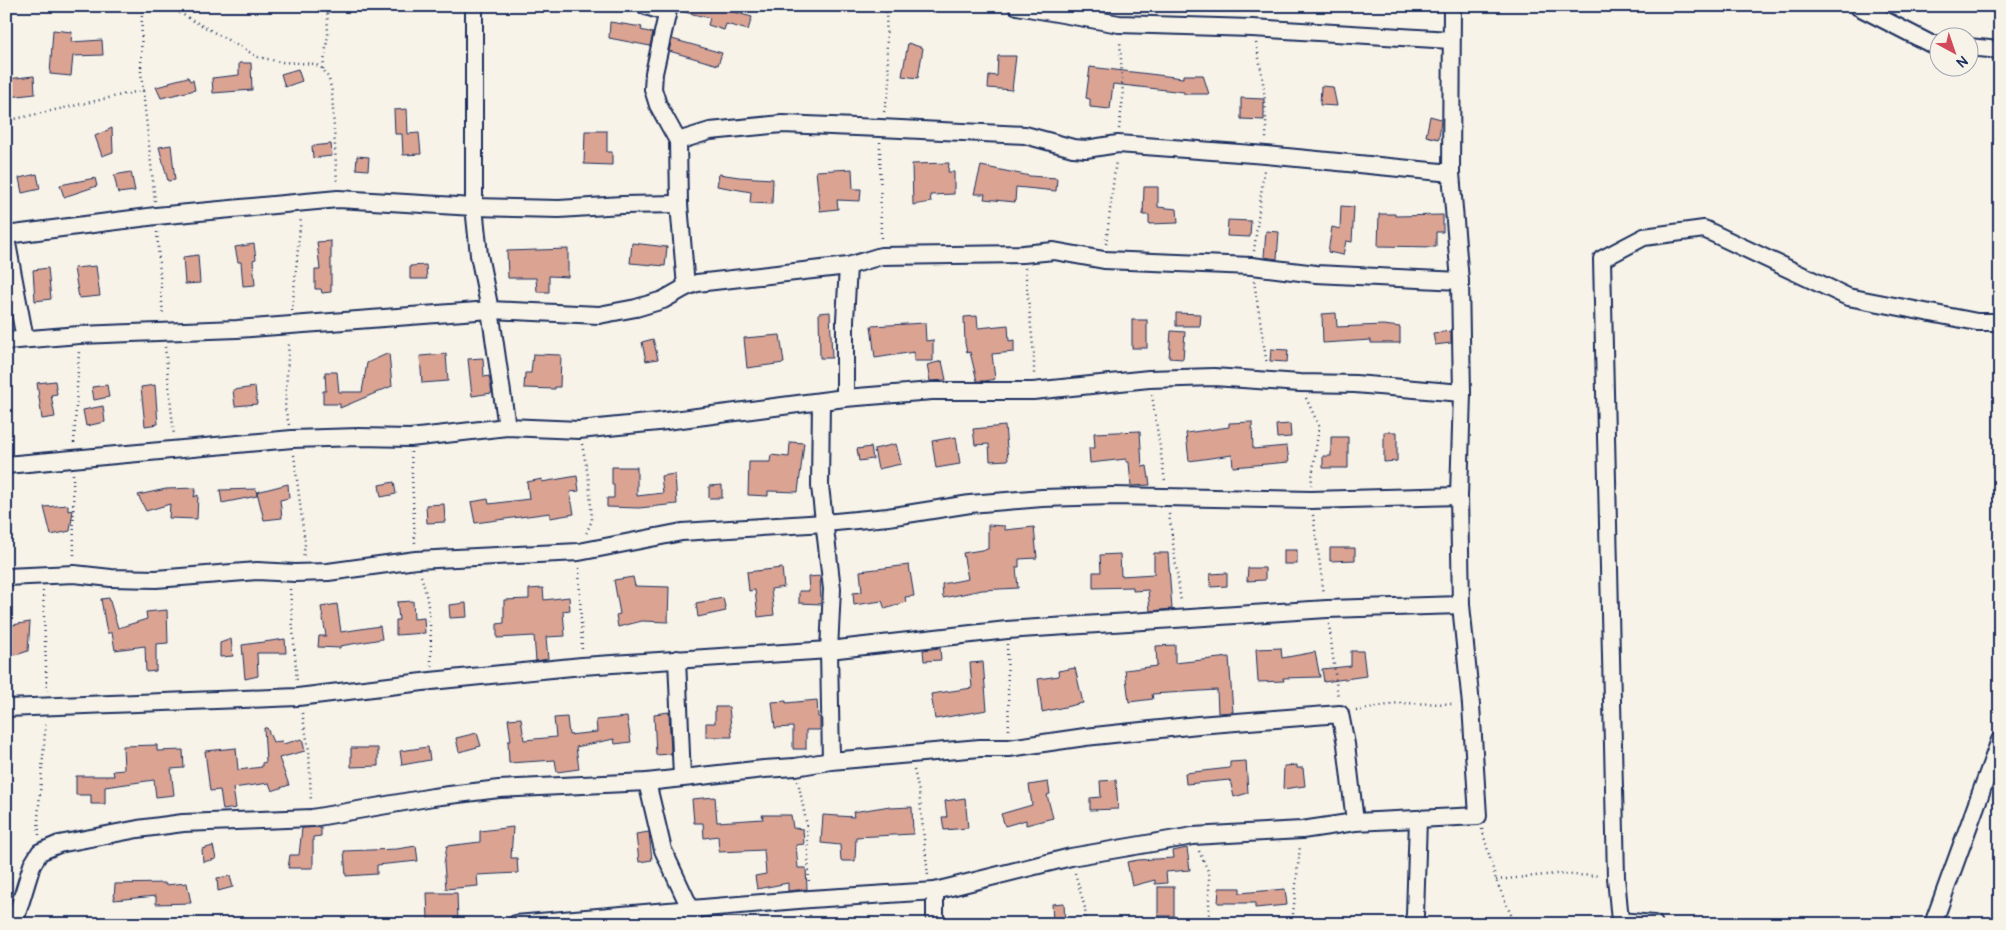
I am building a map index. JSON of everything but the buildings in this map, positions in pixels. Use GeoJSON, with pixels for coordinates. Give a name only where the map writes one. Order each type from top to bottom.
{"type":"FeatureCollection","features":[{"type":"Feature","properties":{"kind":"street"},"geometry":{"type":"LineString","coordinates":[[474,6],[474,207],[479,255],[490,310],[507,427]]}},
{"type":"Feature","properties":{"kind":"street"},"geometry":{"type":"LineString","coordinates":[[646,6],[668,10],[654,73],[653,89],[658,104],[678,141],[679,204],[686,287]]}},
{"type":"Feature","properties":{"kind":"street"},"geometry":{"type":"LineString","coordinates":[[1017,6],[1119,24],[1252,28],[1451,40]]}},
{"type":"Feature","properties":{"kind":"street"},"geometry":{"type":"LineString","coordinates":[[516,924],[692,917],[810,899],[935,892],[1070,857],[1193,836],[1302,830],[1355,822],[1478,816],[1471,705],[1461,605],[1460,496],[1462,393],[1460,281],[1451,173],[1452,6]]}},
{"type":"Feature","properties":{"kind":"street"},"geometry":{"type":"LineString","coordinates":[[1857,6],[1928,42]]}},
{"type":"Feature","properties":{"kind":"street"},"geometry":{"type":"LineString","coordinates":[[1978,48],[2000,50]]}},
{"type":"Feature","properties":{"kind":"street"},"geometry":{"type":"LineString","coordinates":[[678,141],[710,131],[782,124],[1025,135],[1072,148],[1086,149],[1118,144],[1266,155],[1451,173]]}},
{"type":"Feature","properties":{"kind":"street"},"geometry":{"type":"LineString","coordinates":[[25,339],[6,236],[156,216],[303,204],[338,199],[474,207],[559,209],[622,204],[679,204]]}},
{"type":"Feature","properties":{"kind":"street"},"geometry":{"type":"LineString","coordinates":[[1654,924],[1620,921],[1616,876],[1602,259],[1644,237],[1704,229],[1848,297],[1977,322],[2000,322]]}},
{"type":"Feature","properties":{"kind":"street"},"geometry":{"type":"LineString","coordinates":[[6,341],[490,310],[599,315],[636,308],[663,300],[686,287],[708,282],[848,266],[881,256],[1023,254],[1054,251],[1104,260],[1252,266],[1316,274],[1460,281]]}},
{"type":"Feature","properties":{"kind":"street"},"geometry":{"type":"LineString","coordinates":[[845,398],[845,320],[848,266]]}},
{"type":"Feature","properties":{"kind":"street"},"geometry":{"type":"LineString","coordinates":[[6,466],[292,439],[410,438],[507,427],[579,430],[845,398],[932,391],[1033,391],[1149,379],[1214,377],[1300,383],[1354,384],[1462,393]]}},
{"type":"Feature","properties":{"kind":"street"},"geometry":{"type":"LineString","coordinates":[[820,402],[820,486],[832,590],[829,650],[832,761]]}},
{"type":"Feature","properties":{"kind":"street"},"geometry":{"type":"LineString","coordinates":[[6,577],[74,574],[111,578],[156,579],[257,570],[295,573],[328,572],[416,560],[579,552],[682,532],[825,523],[888,517],[970,504],[1042,498],[1112,496],[1311,500],[1460,496]]}},
{"type":"Feature","properties":{"kind":"street"},"geometry":{"type":"LineString","coordinates":[[6,708],[298,697],[582,666],[829,650],[1006,630],[1327,609],[1461,605]]}},
{"type":"Feature","properties":{"kind":"street"},"geometry":{"type":"LineString","coordinates":[[677,659],[682,777]]}},
{"type":"Feature","properties":{"kind":"street"},"geometry":{"type":"LineString","coordinates":[[14,924],[32,865],[40,852],[49,847],[138,829],[183,823],[312,818],[433,797],[499,788],[647,782],[764,768],[795,767],[832,761],[980,748],[1009,748],[1085,737],[1198,725],[1340,714],[1346,744],[1355,822]]}},
{"type":"Feature","properties":{"kind":"street"},"geometry":{"type":"LineString","coordinates":[[1933,924],[2000,740]]}},
{"type":"Feature","properties":{"kind":"street"},"geometry":{"type":"LineString","coordinates":[[647,782],[663,850],[692,917]]}},
{"type":"Feature","properties":{"kind":"street"},"geometry":{"type":"LineString","coordinates":[[1413,924],[1415,915],[1418,819]]}},
{"type":"Feature","properties":{"kind":"street"},"geometry":{"type":"LineString","coordinates":[[935,892],[935,924]]}},
{"type":"Feature","properties":{"kind":"path"},"geometry":{"type":"LineString","coordinates":[[172,6],[178,12],[258,57],[281,62],[315,64],[323,69],[329,78],[332,92],[338,199]]}},
{"type":"Feature","properties":{"kind":"path"},"geometry":{"type":"LineString","coordinates":[[323,69],[328,34],[327,6]]}},
{"type":"Feature","properties":{"kind":"path"},"geometry":{"type":"LineString","coordinates":[[1252,28],[1262,70],[1267,110],[1266,155],[1252,266],[1270,381]]}},
{"type":"Feature","properties":{"kind":"path"},"geometry":{"type":"LineString","coordinates":[[6,121],[144,90]]}},
{"type":"Feature","properties":{"kind":"path"},"geometry":{"type":"LineString","coordinates":[[303,204],[290,324],[285,408],[292,439],[305,544],[302,562],[295,573],[290,587],[298,697],[310,750],[312,818]]}},
{"type":"Feature","properties":{"kind":"path"},"geometry":{"type":"LineString","coordinates":[[1023,254],[1034,356],[1033,391]]}},
{"type":"Feature","properties":{"kind":"path"},"geometry":{"type":"LineString","coordinates":[[1300,383],[1318,426],[1311,500],[1340,714],[1398,703],[1471,705]]}},
{"type":"Feature","properties":{"kind":"path"},"geometry":{"type":"LineString","coordinates":[[1006,630],[1009,748]]}},
{"type":"Feature","properties":{"kind":"path"},"geometry":{"type":"LineString","coordinates":[[911,754],[919,792],[927,874],[935,892]]}},
{"type":"Feature","properties":{"kind":"path"},"geometry":{"type":"LineString","coordinates":[[795,767],[807,826],[810,924]]}},
{"type":"Feature","properties":{"kind":"path"},"geometry":{"type":"LineString","coordinates":[[1478,816],[1496,880],[1515,924]]}},
{"type":"Feature","properties":{"kind":"path"},"geometry":{"type":"LineString","coordinates":[[1292,924],[1302,830]]}},
{"type":"Feature","properties":{"kind":"path"},"geometry":{"type":"LineString","coordinates":[[1193,836],[1210,873],[1209,924]]}},
{"type":"Feature","properties":{"kind":"path"},"geometry":{"type":"LineString","coordinates":[[1070,857],[1085,908],[1086,924]]}},
{"type":"Feature","properties":{"kind":"path"},"geometry":{"type":"LineString","coordinates":[[1496,880],[1555,874],[1616,876]]}}]}
